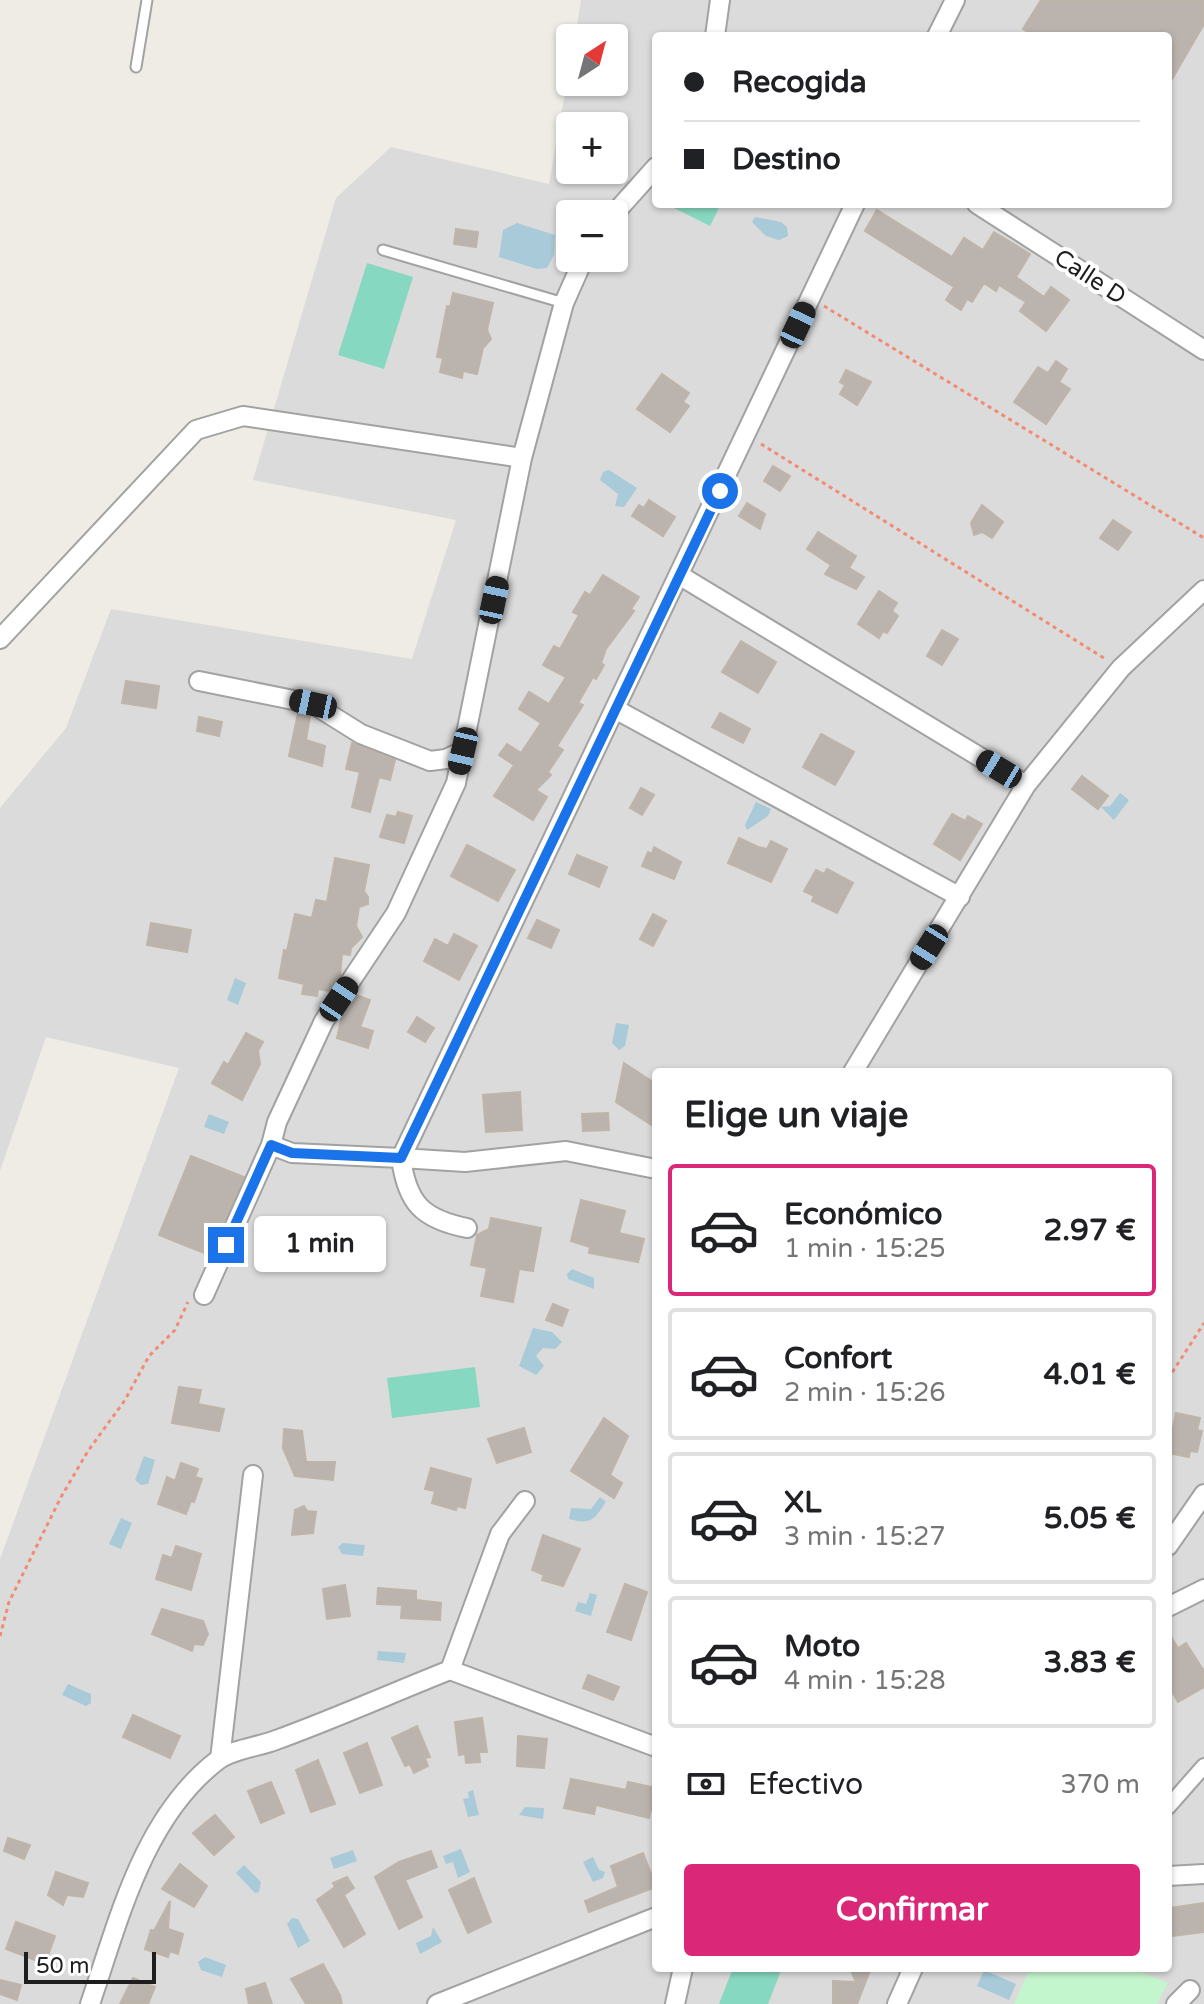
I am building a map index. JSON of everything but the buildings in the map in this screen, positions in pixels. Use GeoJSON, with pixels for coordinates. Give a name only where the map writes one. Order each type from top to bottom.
{"type":"FeatureCollection","features":[{"type":"Feature","properties":{"kind":"street"},"geometry":{"type":"LineString","coordinates":[[716,32],[720,0]]}},
{"type":"Feature","properties":{"kind":"street"},"geometry":{"type":"LineString","coordinates":[[939,32],[955,0]]}},
{"type":"Feature","properties":{"kind":"street"},"geometry":{"type":"LineString","coordinates":[[627,200],[652,171]]}},
{"type":"Feature","properties":{"kind":"street"},"geometry":{"type":"LineString","coordinates":[[467,1228],[421,1211],[405,1184],[401,1158],[853,208]]}},
{"type":"Feature","properties":{"kind":"street","name":"Calle D"},"geometry":{"type":"LineString","coordinates":[[983,208],[1204,350]]}},
{"type":"Feature","properties":{"kind":"street"},"geometry":{"type":"LineString","coordinates":[[204,1295],[271,1145],[277,1122],[324,1021],[396,913],[419,869],[456,783],[522,458],[564,303],[578,272]]}},
{"type":"Feature","properties":{"kind":"street"},"geometry":{"type":"LineString","coordinates":[[0,639],[196,430],[243,416],[522,458]]}},
{"type":"Feature","properties":{"kind":"street"},"geometry":{"type":"LineString","coordinates":[[679,575],[1026,785]]}},
{"type":"Feature","properties":{"kind":"street"},"geometry":{"type":"LineString","coordinates":[[855,1068],[1026,785],[1121,668],[1204,590]]}},
{"type":"Feature","properties":{"kind":"street"},"geometry":{"type":"LineString","coordinates":[[199,681],[313,704],[361,734],[430,761],[446,759],[463,751]]}},
{"type":"Feature","properties":{"kind":"street"},"geometry":{"type":"LineString","coordinates":[[615,709],[960,897]]}},
{"type":"Feature","properties":{"kind":"street"},"geometry":{"type":"LineString","coordinates":[[271,1145],[292,1153],[465,1162],[566,1151],[652,1168]]}},
{"type":"Feature","properties":{"kind":"street"},"geometry":{"type":"LineString","coordinates":[[220,1759],[253,1475]]}},
{"type":"Feature","properties":{"kind":"street"},"geometry":{"type":"LineString","coordinates":[[1172,1540],[1204,1494]]}},
{"type":"Feature","properties":{"kind":"street"},"geometry":{"type":"LineString","coordinates":[[450,1670],[500,1534],[525,1501]]}},
{"type":"Feature","properties":{"kind":"street"},"geometry":{"type":"LineString","coordinates":[[1172,1605],[1204,1589]]}},
{"type":"Feature","properties":{"kind":"street"},"geometry":{"type":"LineString","coordinates":[[90,2004],[134,1878],[154,1836],[192,1786],[220,1759],[275,1741],[450,1670],[652,1746]]}},
{"type":"Feature","properties":{"kind":"street"},"geometry":{"type":"LineString","coordinates":[[1172,1802],[1204,1766]]}},
{"type":"Feature","properties":{"kind":"street"},"geometry":{"type":"LineString","coordinates":[[1172,1876],[1204,1874]]}},
{"type":"Feature","properties":{"kind":"street"},"geometry":{"type":"LineString","coordinates":[[437,2004],[652,1919]]}},
{"type":"Feature","properties":{"kind":"street"},"geometry":{"type":"LineString","coordinates":[[675,2004],[682,1972]]}},
{"type":"Feature","properties":{"kind":"street"},"geometry":{"type":"LineString","coordinates":[[897,2004],[911,1972]]}},
{"type":"Feature","properties":{"kind":"street"},"geometry":{"type":"LineString","coordinates":[[1176,2004],[1190,1990]]}},
{"type":"Feature","properties":{"kind":"lane"},"geometry":{"type":"LineString","coordinates":[[136,67],[147,0]]}},
{"type":"Feature","properties":{"kind":"lane"},"geometry":{"type":"LineString","coordinates":[[383,250],[564,303]]}},
{"type":"Feature","properties":{"kind":"path"},"geometry":{"type":"LineString","coordinates":[[811,297],[1204,538]]}},
{"type":"Feature","properties":{"kind":"path"},"geometry":{"type":"LineString","coordinates":[[746,435],[1121,668]]}},
{"type":"Feature","properties":{"kind":"path"},"geometry":{"type":"LineString","coordinates":[[0,1636],[9,1602],[88,1451],[125,1400],[149,1356],[175,1330],[185,1303],[204,1295]]}},
{"type":"Feature","properties":{"kind":"path"},"geometry":{"type":"LineString","coordinates":[[1172,1373],[1204,1323]]}},
{"type":"Feature","properties":{"kind":"shaded area"},"geometry":{"type":"Polygon","coordinates":[[[581,0],[1204,0],[1204,2004],[0,2004],[0,1559],[179,1068],[46,1037],[0,1171],[0,808],[66,728],[111,609],[412,659],[456,520],[253,480],[336,198],[391,147],[549,184],[556,144],[556,184],[628,184],[628,112],[562,112],[564,96],[628,96],[628,24],[577,24],[581,0]]]}},
{"type":"Feature","properties":{"kind":"green space"},"geometry":{"type":"Polygon","coordinates":[[[674,208],[719,208],[710,226],[674,208]]]}},
{"type":"Feature","properties":{"kind":"green space"},"geometry":{"type":"Polygon","coordinates":[[[367,263],[413,277],[384,369],[338,355],[367,263]]]}},
{"type":"Feature","properties":{"kind":"green space"},"geometry":{"type":"Polygon","coordinates":[[[475,1367],[480,1407],[392,1418],[387,1378],[475,1367]]]}},
{"type":"Feature","properties":{"kind":"green space"},"geometry":{"type":"Polygon","coordinates":[[[731,1972],[780,1972],[768,2004],[719,2004],[731,1972]]]}},
{"type":"Feature","properties":{"kind":"green space"},"geometry":{"type":"Polygon","coordinates":[[[1028,1972],[1141,1972],[1168,1983],[1157,2004],[1014,2004],[1028,1972]]]}},
{"type":"Feature","properties":{"kind":"water"},"geometry":{"type":"Polygon","coordinates":[[[755,217],[781,222],[787,227],[788,236],[779,240],[766,236],[752,222],[755,217]]]}},
{"type":"Feature","properties":{"kind":"water"},"geometry":{"type":"Polygon","coordinates":[[[517,223],[555,235],[554,255],[547,268],[537,269],[499,257],[503,230],[517,223]]]}},
{"type":"Feature","properties":{"kind":"water"},"geometry":{"type":"Polygon","coordinates":[[[609,470],[637,488],[624,507],[615,506],[618,494],[600,480],[603,472],[609,470]]]}},
{"type":"Feature","properties":{"kind":"water"},"geometry":{"type":"Polygon","coordinates":[[[1120,793],[1129,800],[1114,820],[1101,807],[1110,806],[1120,793]]]}},
{"type":"Feature","properties":{"kind":"water"},"geometry":{"type":"Polygon","coordinates":[[[756,802],[771,809],[768,816],[747,830],[745,825],[756,802]]]}},
{"type":"Feature","properties":{"kind":"water"},"geometry":{"type":"Polygon","coordinates":[[[235,978],[246,983],[238,1005],[227,1000],[235,978]]]}},
{"type":"Feature","properties":{"kind":"water"},"geometry":{"type":"Polygon","coordinates":[[[616,1023],[629,1025],[625,1046],[619,1050],[612,1043],[616,1023]]]}},
{"type":"Feature","properties":{"kind":"water"},"geometry":{"type":"Polygon","coordinates":[[[209,1114],[229,1122],[224,1134],[204,1127],[209,1114]]]}},
{"type":"Feature","properties":{"kind":"water"},"geometry":{"type":"Polygon","coordinates":[[[572,1269],[594,1278],[594,1289],[568,1279],[567,1274],[572,1269]]]}},
{"type":"Feature","properties":{"kind":"water"},"geometry":{"type":"Polygon","coordinates":[[[533,1328],[552,1332],[562,1342],[555,1349],[543,1348],[536,1356],[544,1366],[536,1375],[519,1366],[533,1328]]]}},
{"type":"Feature","properties":{"kind":"water"},"geometry":{"type":"Polygon","coordinates":[[[144,1456],[155,1460],[148,1484],[141,1485],[135,1480],[144,1456]]]}},
{"type":"Feature","properties":{"kind":"water"},"geometry":{"type":"Polygon","coordinates":[[[600,1497],[606,1502],[591,1520],[569,1519],[571,1508],[591,1509],[600,1497]]]}},
{"type":"Feature","properties":{"kind":"water"},"geometry":{"type":"Polygon","coordinates":[[[121,1518],[132,1523],[121,1549],[109,1544],[121,1518]]]}},
{"type":"Feature","properties":{"kind":"water"},"geometry":{"type":"Polygon","coordinates":[[[343,1543],[365,1545],[363,1556],[342,1554],[338,1547],[343,1543]]]}},
{"type":"Feature","properties":{"kind":"water"},"geometry":{"type":"Polygon","coordinates":[[[590,1593],[597,1595],[591,1616],[575,1611],[578,1602],[586,1604],[590,1593]]]}},
{"type":"Feature","properties":{"kind":"water"},"geometry":{"type":"Polygon","coordinates":[[[378,1651],[406,1653],[404,1663],[377,1660],[378,1651]]]}},
{"type":"Feature","properties":{"kind":"water"},"geometry":{"type":"Polygon","coordinates":[[[68,1684],[91,1694],[91,1703],[86,1706],[62,1695],[68,1684]]]}},
{"type":"Feature","properties":{"kind":"water"},"geometry":{"type":"Polygon","coordinates":[[[473,1790],[479,1815],[468,1817],[463,1799],[469,1798],[468,1792],[473,1790]]]}},
{"type":"Feature","properties":{"kind":"water"},"geometry":{"type":"Polygon","coordinates":[[[525,1807],[544,1808],[543,1819],[519,1815],[525,1807]]]}},
{"type":"Feature","properties":{"kind":"water"},"geometry":{"type":"Polygon","coordinates":[[[461,1849],[470,1872],[458,1878],[453,1862],[446,1864],[443,1856],[461,1849]]]}},
{"type":"Feature","properties":{"kind":"water"},"geometry":{"type":"Polygon","coordinates":[[[353,1850],[357,1861],[334,1869],[330,1858],[353,1850]]]}},
{"type":"Feature","properties":{"kind":"water"},"geometry":{"type":"Polygon","coordinates":[[[593,1857],[599,1870],[605,1872],[603,1878],[593,1882],[583,1862],[593,1857]]]}},
{"type":"Feature","properties":{"kind":"water"},"geometry":{"type":"Polygon","coordinates":[[[244,1865],[261,1882],[259,1892],[255,1893],[236,1873],[244,1865]]]}},
{"type":"Feature","properties":{"kind":"water"},"geometry":{"type":"Polygon","coordinates":[[[292,1918],[298,1919],[310,1941],[298,1948],[287,1924],[292,1918]]]}},
{"type":"Feature","properties":{"kind":"water"},"geometry":{"type":"Polygon","coordinates":[[[433,1927],[442,1942],[420,1954],[416,1943],[431,1936],[433,1927]]]}},
{"type":"Feature","properties":{"kind":"water"},"geometry":{"type":"Polygon","coordinates":[[[205,1957],[226,1965],[222,1977],[201,1970],[198,1962],[205,1957]]]}},
{"type":"Feature","properties":{"kind":"water"},"geometry":{"type":"Polygon","coordinates":[[[983,1972],[1016,1984],[1009,2000],[977,1986],[983,1972]]]}},
{"type":"Feature","properties":{"kind":"route"},"geometry":{"type":"LineString","coordinates":[[226,1245],[271,1145],[292,1153],[401,1158],[490,966],[720,491]]}}]}
